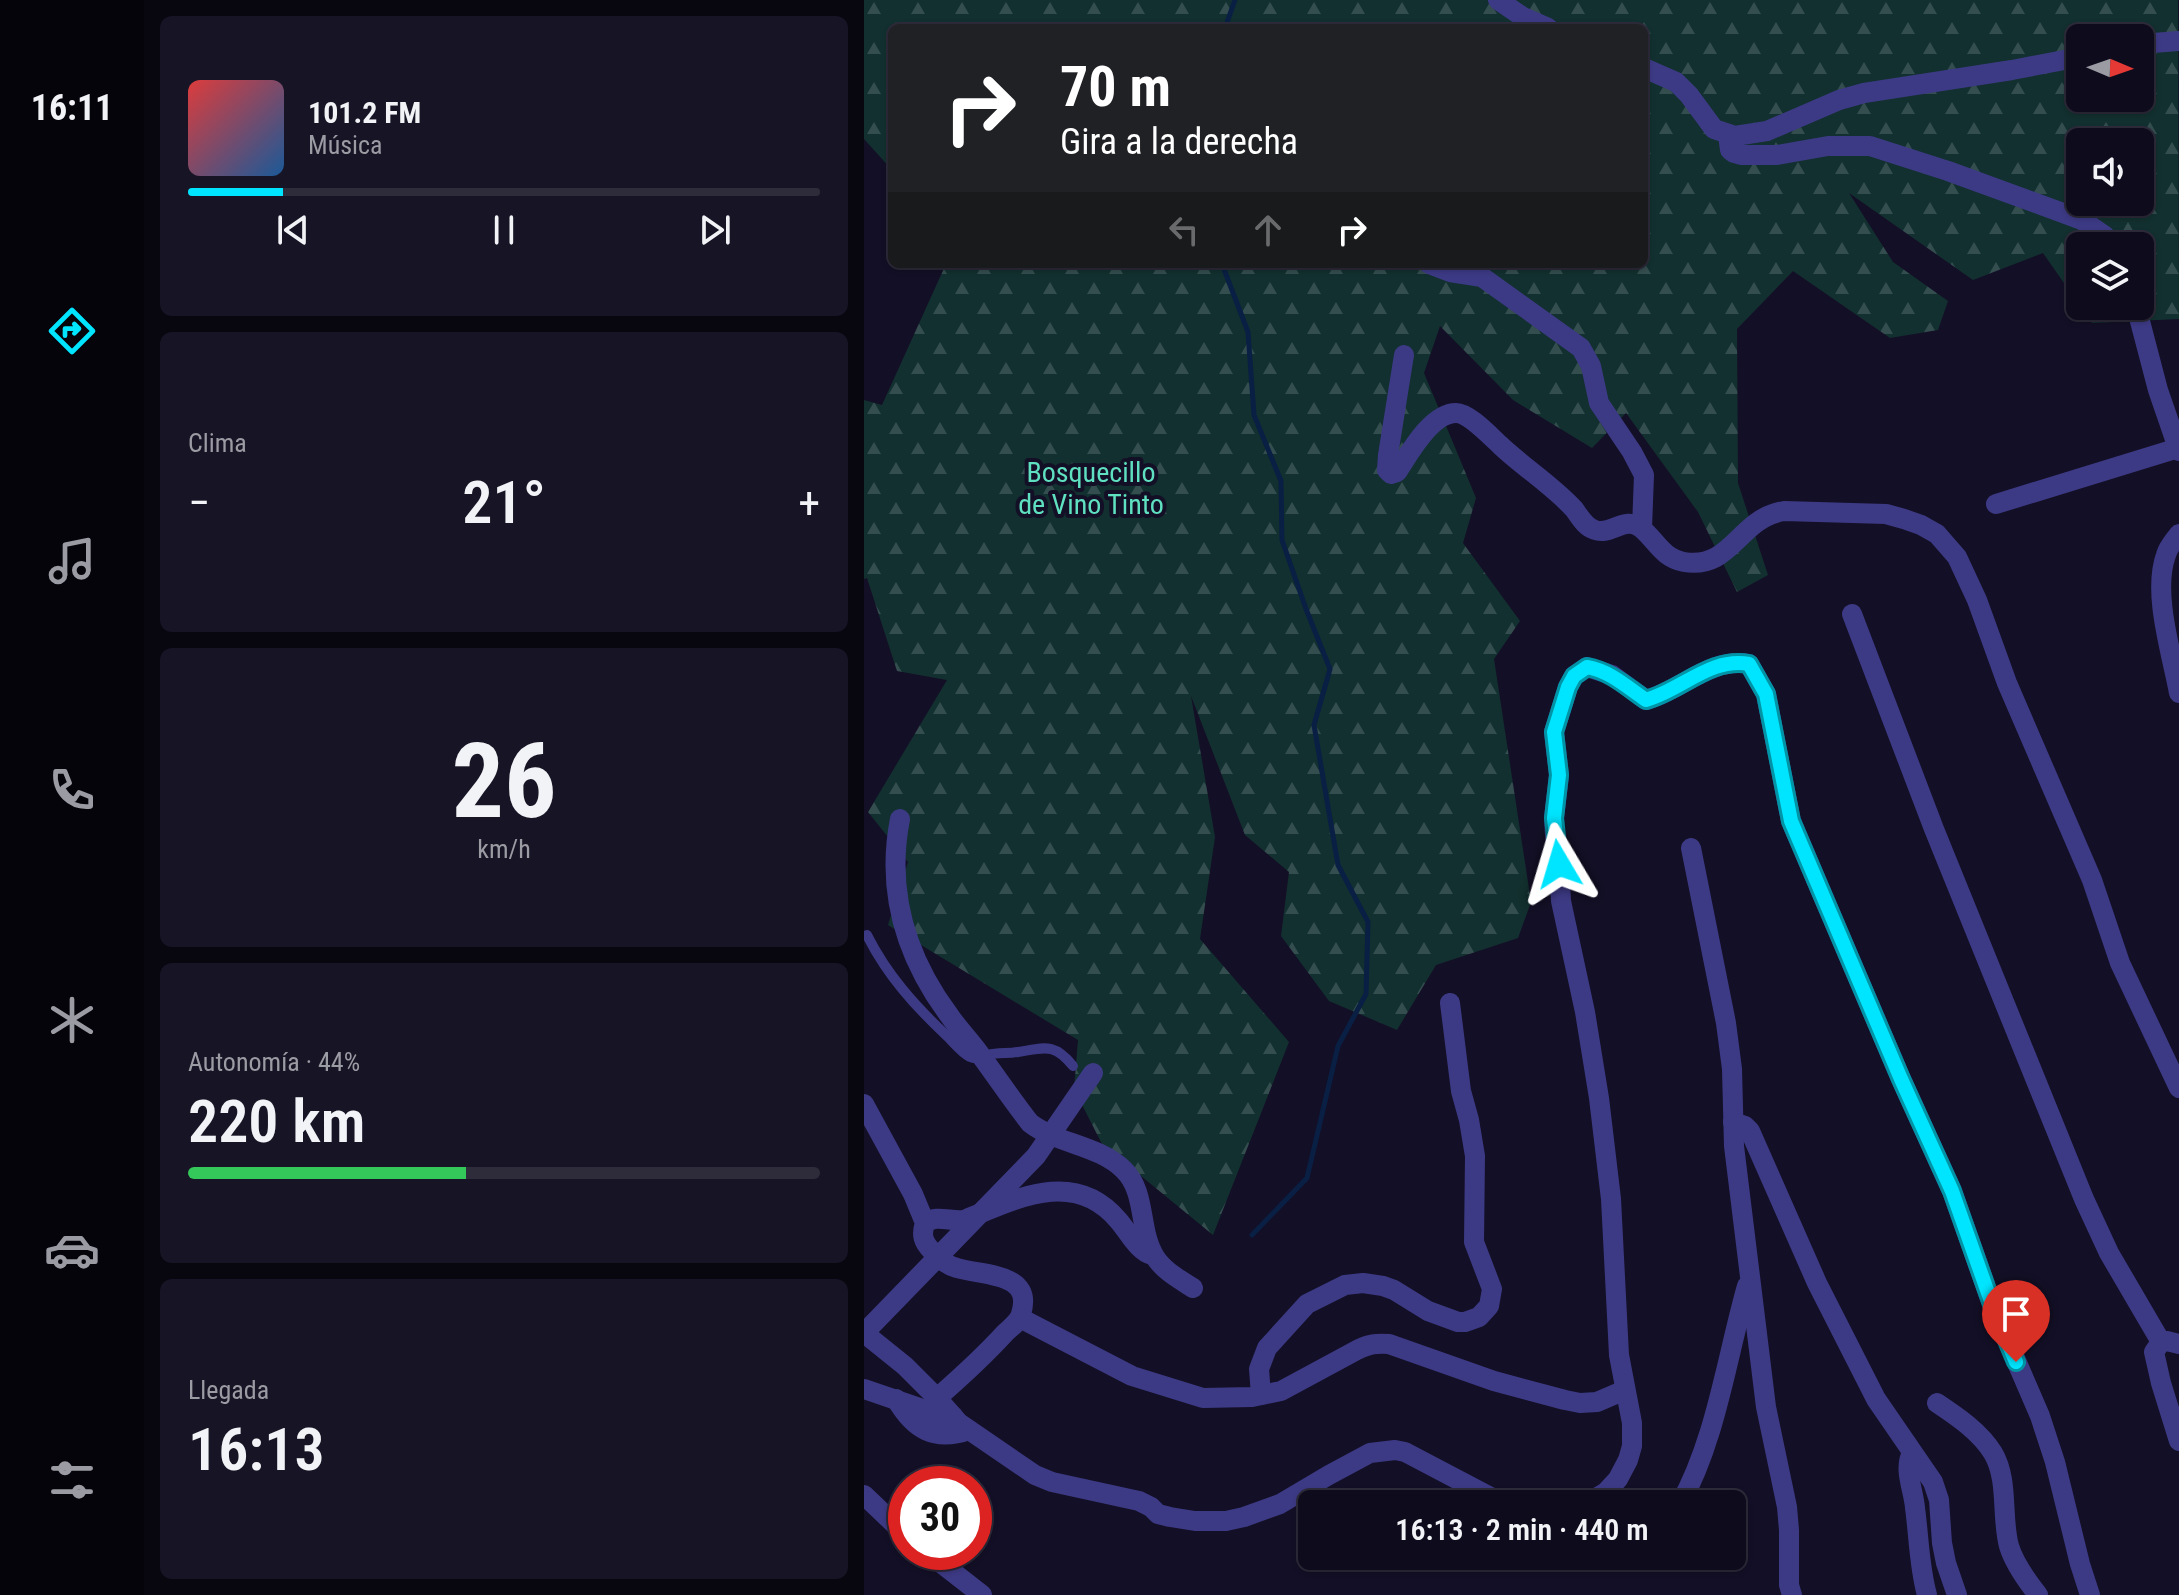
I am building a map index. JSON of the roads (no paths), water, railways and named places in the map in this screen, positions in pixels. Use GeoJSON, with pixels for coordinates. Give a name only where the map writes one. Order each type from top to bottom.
{"type":"FeatureCollection","features":[{"type":"Feature","properties":{"kind":"street"},"geometry":{"type":"LineString","coordinates":[[1498,0],[1539,24]]}},
{"type":"Feature","properties":{"kind":"street"},"geometry":{"type":"LineString","coordinates":[[2154,43],[2179,41]]}},
{"type":"Feature","properties":{"kind":"street"},"geometry":{"type":"LineString","coordinates":[[1648,70],[1676,82],[1714,129],[1728,135],[1746,136],[1767,131],[1839,100],[1864,93],[2066,60]]}},
{"type":"Feature","properties":{"kind":"street"},"geometry":{"type":"LineString","coordinates":[[1728,135],[1730,150],[1741,155],[1777,155],[1828,146],[1870,146],[2082,220],[2099,232]]}},
{"type":"Feature","properties":{"kind":"street"},"geometry":{"type":"LineString","coordinates":[[1440,268],[1482,277],[1581,348],[1591,366],[1599,403],[1644,475],[1642,528]]}},
{"type":"Feature","properties":{"kind":"street"},"geometry":{"type":"LineString","coordinates":[[1996,504],[2178,449],[2140,320]]}},
{"type":"Feature","properties":{"kind":"street"},"geometry":{"type":"LineString","coordinates":[[1404,355],[1388,455],[1388,473],[1397,472],[1429,427],[1445,415],[1456,413],[1465,415],[1487,433],[1566,501],[1592,529],[1602,532],[1627,523],[1642,528],[1664,553],[1682,562],[1716,558],[1730,549],[1757,522],[1784,511],[1886,514],[1921,525],[1937,534],[1957,557],[1977,600],[2007,683],[2092,880],[2120,963],[2179,1088]]}},
{"type":"Feature","properties":{"kind":"street"},"geometry":{"type":"LineString","coordinates":[[2179,534],[2167,552],[2161,582],[2161,603],[2179,693]]}},
{"type":"Feature","properties":{"kind":"street"},"geometry":{"type":"LineString","coordinates":[[1852,614],[1934,829],[2084,1199],[2109,1253],[2170,1343],[2154,1352],[2179,1441]]}},
{"type":"Feature","properties":{"kind":"street"},"geometry":{"type":"LineString","coordinates":[[1608,1490],[1628,1460],[1632,1446],[1632,1423],[1619,1355],[1611,1199],[1599,1098],[1585,1012],[1561,901],[1554,818],[1559,775],[1554,732],[1568,687],[1574,676],[1587,667],[1612,675],[1646,700],[1660,696],[1717,665],[1737,662],[1749,664],[1766,694],[1791,821],[1952,1191],[1993,1307],[2040,1416],[2090,1595]]}},
{"type":"Feature","properties":{"kind":"street"},"geometry":{"type":"LineString","coordinates":[[900,819],[895,872],[900,916],[910,945],[935,995],[1030,1123],[1050,1135],[1103,1156],[1127,1173],[1136,1188],[1154,1255],[1167,1271],[1193,1288]]}},
{"type":"Feature","properties":{"kind":"street"},"geometry":{"type":"LineString","coordinates":[[1691,848],[1726,1023],[1732,1069],[1733,1122],[1766,1407],[1787,1507],[1789,1592]]}},
{"type":"Feature","properties":{"kind":"street"},"geometry":{"type":"LineString","coordinates":[[1261,1395],[1259,1369],[1267,1348],[1307,1304],[1345,1285],[1363,1283],[1383,1286],[1428,1311],[1458,1322],[1479,1317],[1489,1306],[1492,1289],[1474,1242],[1475,1156],[1461,1091],[1450,1003]]}},
{"type":"Feature","properties":{"kind":"street"},"geometry":{"type":"LineString","coordinates":[[1083,1070],[1036,1156],[864,1333],[905,1366],[969,1430],[1035,1475],[1052,1482],[1139,1501],[1158,1514],[1195,1521],[1226,1521],[1263,1511],[1298,1493]]}},
{"type":"Feature","properties":{"kind":"street"},"geometry":{"type":"LineString","coordinates":[[864,1104],[913,1194],[925,1223]]}},
{"type":"Feature","properties":{"kind":"street"},"geometry":{"type":"LineString","coordinates":[[1733,1122],[1750,1131],[1817,1283],[1876,1399],[1933,1482],[1939,1500],[1944,1553],[1957,1595]]}},
{"type":"Feature","properties":{"kind":"street"},"geometry":{"type":"LineString","coordinates":[[937,1398],[983,1357],[1020,1318],[1024,1302],[1017,1285],[1004,1278],[947,1265],[925,1243],[922,1231],[925,1223],[935,1218],[964,1220],[1020,1197],[1044,1191],[1077,1194],[1099,1201],[1143,1251],[1154,1255]]}},
{"type":"Feature","properties":{"kind":"street"},"geometry":{"type":"LineString","coordinates":[[1688,1490],[1707,1438],[1747,1284],[1752,1280]]}},
{"type":"Feature","properties":{"kind":"street"},"geometry":{"type":"LineString","coordinates":[[1020,1318],[1132,1376],[1203,1398],[1261,1395],[1293,1386],[1357,1350],[1377,1343],[1494,1381],[1580,1403],[1597,1402],[1625,1390]]}},
{"type":"Feature","properties":{"kind":"street"},"geometry":{"type":"LineString","coordinates":[[864,1389],[940,1415],[953,1416]]}},
{"type":"Feature","properties":{"kind":"street"},"geometry":{"type":"LineString","coordinates":[[896,1399],[928,1432],[950,1436],[969,1430]]}},
{"type":"Feature","properties":{"kind":"street"},"geometry":{"type":"LineString","coordinates":[[1937,1403],[1981,1437],[1994,1455],[2001,1475],[2010,1548],[2038,1595]]}},
{"type":"Feature","properties":{"kind":"street"},"geometry":{"type":"LineString","coordinates":[[1303,1490],[1350,1462],[1382,1450],[1405,1452],[1477,1490]]}},
{"type":"Feature","properties":{"kind":"street"},"geometry":{"type":"LineString","coordinates":[[1912,1453],[1909,1456],[1909,1474],[1927,1595]]}},
{"type":"Feature","properties":{"kind":"street"},"geometry":{"type":"LineString","coordinates":[[864,1495],[888,1518]]}},
{"type":"Feature","properties":{"kind":"street"},"geometry":{"type":"LineString","coordinates":[[950,1570],[982,1595]]}},
{"type":"Feature","properties":{"kind":"lane"},"geometry":{"type":"LineString","coordinates":[[867,935],[885,968],[913,1003],[967,1055],[974,1058],[1043,1047],[1061,1054],[1083,1070]]}},
{"type":"Feature","properties":{"kind":"waterway"},"geometry":{"type":"LineString","coordinates":[[1226,24],[1235,0]]}},
{"type":"Feature","properties":{"kind":"waterway"},"geometry":{"type":"LineString","coordinates":[[1224,268],[1248,332],[1254,415],[1281,481],[1282,540],[1330,669],[1314,725],[1338,865],[1368,922],[1366,994],[1338,1046],[1307,1178],[1252,1235]]}},
{"type":"Feature","properties":{"kind":"park label","name":"Bosquecillo de Vino Tinto"},"geometry":{"type":"Point","coordinates":[1091,488]}}]}
